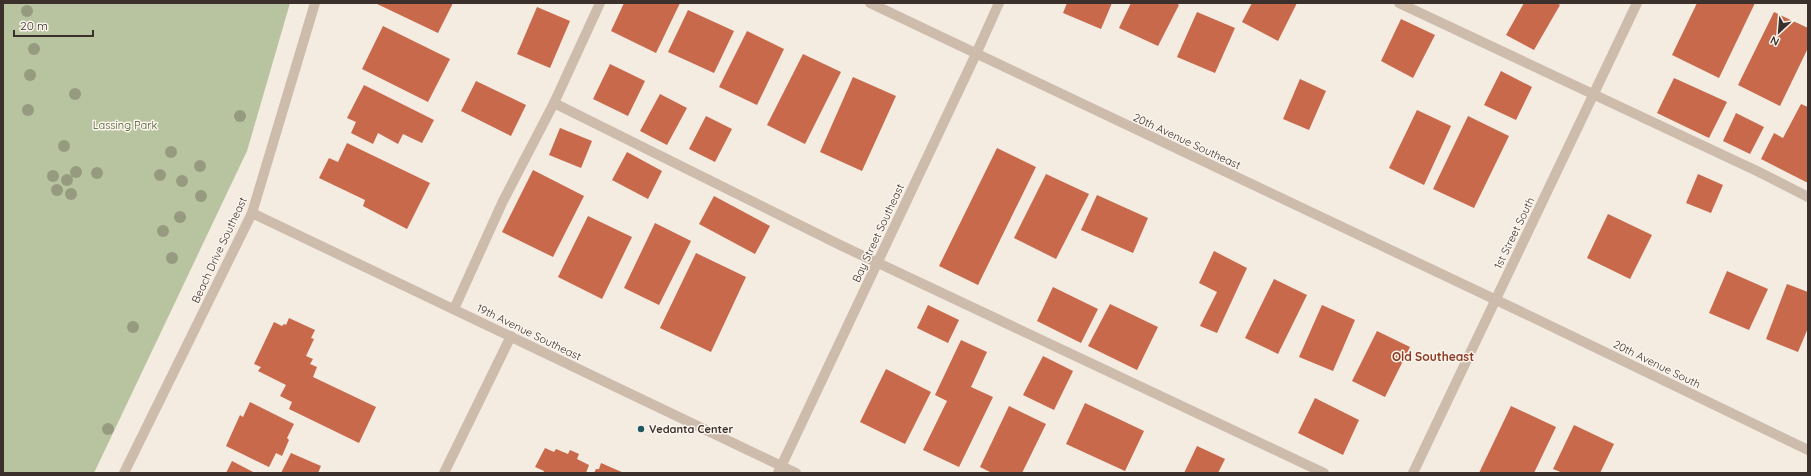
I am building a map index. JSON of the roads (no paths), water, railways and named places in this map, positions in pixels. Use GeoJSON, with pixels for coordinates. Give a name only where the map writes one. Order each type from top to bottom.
{"type":"FeatureCollection","features":[{"type":"Feature","properties":{"kind":"street","name":"Beach Drive Southeast"},"geometry":{"type":"LineString","coordinates":[[124,473],[252,212],[314,3]]}},
{"type":"Feature","properties":{"kind":"street"},"geometry":{"type":"LineString","coordinates":[[454,309],[499,207],[554,103],[600,3]]}},
{"type":"Feature","properties":{"kind":"street","name":"20th Avenue Southeast"},"geometry":{"type":"LineString","coordinates":[[870,3],[1495,300]]}},
{"type":"Feature","properties":{"kind":"street","name":"Bay Street Southeast"},"geometry":{"type":"LineString","coordinates":[[780,470],[999,3]]}},
{"type":"Feature","properties":{"kind":"street"},"geometry":{"type":"LineString","coordinates":[[1399,3],[1593,96],[1759,172],[1808,197]]}},
{"type":"Feature","properties":{"kind":"street","name":"1st Street South"},"geometry":{"type":"LineString","coordinates":[[1413,473],[1637,3]]}},
{"type":"Feature","properties":{"kind":"street"},"geometry":{"type":"LineString","coordinates":[[554,103],[748,201],[877,263],[1324,473]]}},
{"type":"Feature","properties":{"kind":"street","name":"19th Avenue Southeast"},"geometry":{"type":"LineString","coordinates":[[252,212],[511,336],[780,470],[796,473]]}},
{"type":"Feature","properties":{"kind":"street","name":"20th Avenue South"},"geometry":{"type":"LineString","coordinates":[[1495,300],[1808,450]]}},
{"type":"Feature","properties":{"kind":"street"},"geometry":{"type":"LineString","coordinates":[[444,473],[511,336]]}},
{"type":"Feature","properties":{"kind":"place","name":"Vedanta Center"},"geometry":{"type":"Point","coordinates":[641,429]}},
{"type":"Feature","properties":{"kind":"district","name":"Old Southeast"},"geometry":{"type":"Point","coordinates":[1433,356]}},
{"type":"Feature","properties":{"kind":"park label","name":"Lassing Park"},"geometry":{"type":"Point","coordinates":[125,125]}}]}
